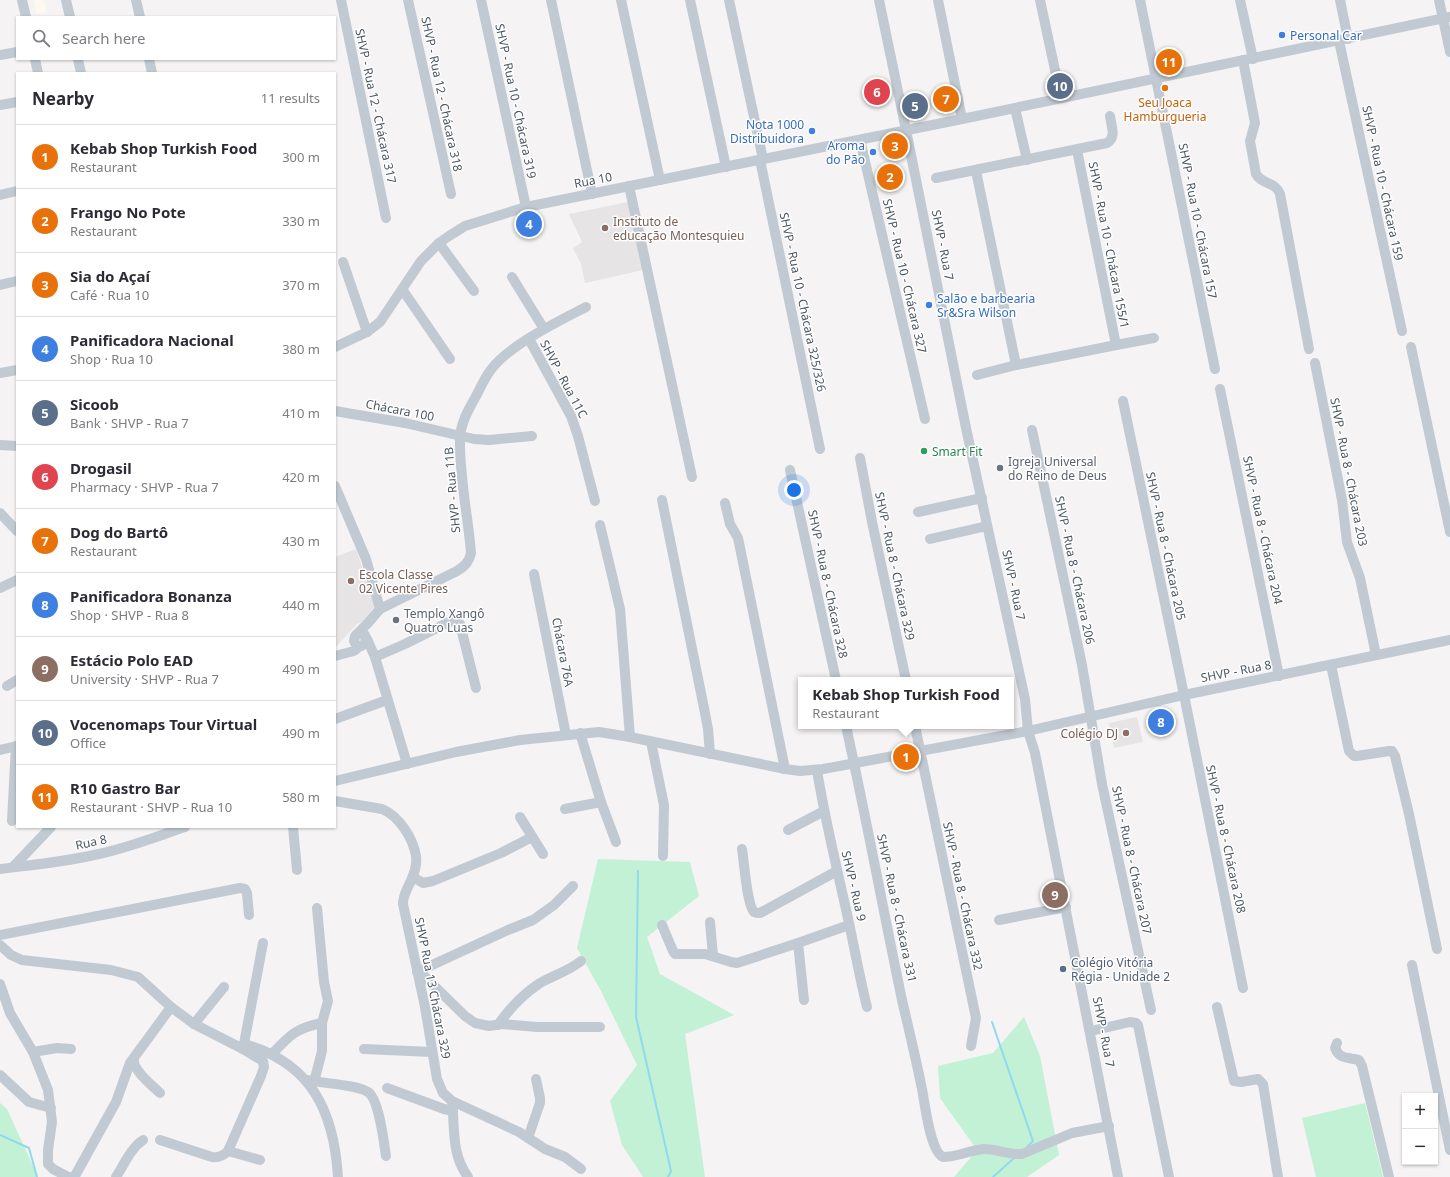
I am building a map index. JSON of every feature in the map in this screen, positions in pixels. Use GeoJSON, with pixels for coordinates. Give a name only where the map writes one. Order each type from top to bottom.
{"type":"FeatureCollection","features":[{"type":"Feature","properties":{"kind":"street"},"geometry":{"type":"LineString","coordinates":[[22,0],[26,16]]}},
{"type":"Feature","properties":{"kind":"street"},"geometry":{"type":"LineString","coordinates":[[66,0],[70,16]]}},
{"type":"Feature","properties":{"kind":"street"},"geometry":{"type":"LineString","coordinates":[[136,0],[140,16]]}},
{"type":"Feature","properties":{"kind":"street","name":"SHVP - Rua 12 - Chácara 317"},"geometry":{"type":"LineString","coordinates":[[341,0],[386,218]]}},
{"type":"Feature","properties":{"kind":"street","name":"SHVP - Rua 12 - Chácara 318"},"geometry":{"type":"LineString","coordinates":[[408,0],[450,194]]}},
{"type":"Feature","properties":{"kind":"street","name":"SHVP - Rua 10 - Chácara 319"},"geometry":{"type":"LineString","coordinates":[[481,0],[526,207]]}},
{"type":"Feature","properties":{"kind":"street"},"geometry":{"type":"LineString","coordinates":[[551,0],[592,194]]}},
{"type":"Feature","properties":{"kind":"street"},"geometry":{"type":"LineString","coordinates":[[621,0],[660,180]]}},
{"type":"Feature","properties":{"kind":"street"},"geometry":{"type":"LineString","coordinates":[[690,0],[726,167]]}},
{"type":"Feature","properties":{"kind":"street","name":"SHVP - Rua 10 - Chácara 325/326"},"geometry":{"type":"LineString","coordinates":[[729,0],[820,449]]}},
{"type":"Feature","properties":{"kind":"street","name":"SHVP - Rua 7"},"geometry":{"type":"LineString","coordinates":[[878,0],[963,412],[1025,699],[1028,731],[1036,754],[1091,1031],[1118,1177]]}},
{"type":"Feature","properties":{"kind":"street"},"geometry":{"type":"LineString","coordinates":[[938,0],[962,119]]}},
{"type":"Feature","properties":{"kind":"street"},"geometry":{"type":"LineString","coordinates":[[1040,0],[1061,98]]}},
{"type":"Feature","properties":{"kind":"street","name":"SHVP - Rua 10 - Chácara 157"},"geometry":{"type":"LineString","coordinates":[[1140,0],[1215,369]]}},
{"type":"Feature","properties":{"kind":"street"},"geometry":{"type":"LineString","coordinates":[[1240,0],[1255,123],[1250,141],[1256,174],[1259,179],[1278,188],[1280,194],[1310,349]]}},
{"type":"Feature","properties":{"kind":"street","name":"SHVP - Rua 10 - Chácara 159"},"geometry":{"type":"LineString","coordinates":[[1340,0],[1344,40],[1402,331]]}},
{"type":"Feature","properties":{"kind":"street"},"geometry":{"type":"LineString","coordinates":[[1439,0],[1446,18],[1450,52]]}},
{"type":"Feature","properties":{"kind":"street","name":"Rua 10"},"geometry":{"type":"LineString","coordinates":[[336,347],[367,332],[380,322],[421,261],[439,243],[465,226],[526,207],[860,140],[1446,18]]}},
{"type":"Feature","properties":{"kind":"street"},"geometry":{"type":"LineString","coordinates":[[0,55],[16,52]]}},
{"type":"Feature","properties":{"kind":"street"},"geometry":{"type":"LineString","coordinates":[[35,60],[38,72]]}},
{"type":"Feature","properties":{"kind":"street"},"geometry":{"type":"LineString","coordinates":[[78,60],[82,72]]}},
{"type":"Feature","properties":{"kind":"street"},"geometry":{"type":"LineString","coordinates":[[149,60],[152,72]]}},
{"type":"Feature","properties":{"kind":"street"},"geometry":{"type":"LineString","coordinates":[[0,105],[16,102]]}},
{"type":"Feature","properties":{"kind":"street"},"geometry":{"type":"LineString","coordinates":[[1015,108],[1027,160]]}},
{"type":"Feature","properties":{"kind":"street","name":"SHVP - Rua 10 - Chácara 155/1"},"geometry":{"type":"LineString","coordinates":[[936,178],[1107,144],[1111,141],[1113,136],[1110,116]]}},
{"type":"Feature","properties":{"kind":"street","name":"SHVP - Rua 10 - Chácara 327"},"geometry":{"type":"LineString","coordinates":[[860,140],[925,419]]}},
{"type":"Feature","properties":{"kind":"street","name":"SHVP - Rua 10 - Chácara 155/1"},"geometry":{"type":"LineString","coordinates":[[1077,150],[1116,346]]}},
{"type":"Feature","properties":{"kind":"street"},"geometry":{"type":"LineString","coordinates":[[976,171],[1016,365]]}},
{"type":"Feature","properties":{"kind":"street"},"geometry":{"type":"LineString","coordinates":[[629,186],[692,477]]}},
{"type":"Feature","properties":{"kind":"street"},"geometry":{"type":"LineString","coordinates":[[0,195],[16,191]]}},
{"type":"Feature","properties":{"kind":"street"},"geometry":{"type":"LineString","coordinates":[[439,243],[474,291]]}},
{"type":"Feature","properties":{"kind":"street"},"geometry":{"type":"LineString","coordinates":[[343,262],[367,332]]}},
{"type":"Feature","properties":{"kind":"street"},"geometry":{"type":"LineString","coordinates":[[512,277],[544,330]]}},
{"type":"Feature","properties":{"kind":"street"},"geometry":{"type":"LineString","coordinates":[[0,285],[16,281]]}},
{"type":"Feature","properties":{"kind":"street"},"geometry":{"type":"LineString","coordinates":[[402,288],[450,359]]}},
{"type":"Feature","properties":{"kind":"street","name":"SHVP - Rua 11B"},"geometry":{"type":"LineString","coordinates":[[407,764],[374,655],[361,640],[368,623],[380,609],[466,566],[471,553],[463,480],[460,436],[462,425],[490,371],[498,362],[529,339],[586,307]]}},
{"type":"Feature","properties":{"kind":"street","name":"SHVP - Rua 10 - Chácara 155/1"},"geometry":{"type":"LineString","coordinates":[[977,375],[1016,365],[1154,338]]}},
{"type":"Feature","properties":{"kind":"street","name":"SHVP - Rua 11C"},"geometry":{"type":"LineString","coordinates":[[529,339],[570,416],[578,436],[596,501]]}},
{"type":"Feature","properties":{"kind":"street"},"geometry":{"type":"LineString","coordinates":[[1411,347],[1450,532]]}},
{"type":"Feature","properties":{"kind":"street","name":"SHVP - Rua 8 - Chácara 203"},"geometry":{"type":"LineString","coordinates":[[1315,363],[1342,500],[1347,542],[1360,578],[1376,655]]}},
{"type":"Feature","properties":{"kind":"street"},"geometry":{"type":"LineString","coordinates":[[0,373],[16,370]]}},
{"type":"Feature","properties":{"kind":"street","name":"SHVP - Rua 8 - Chácara 204"},"geometry":{"type":"LineString","coordinates":[[1220,389],[1279,676]]}},
{"type":"Feature","properties":{"kind":"street","name":"SHVP - Rua 8 - Chácara 205"},"geometry":{"type":"LineString","coordinates":[[1123,401],[1184,695]]}},
{"type":"Feature","properties":{"kind":"street","name":"Chácara 100"},"geometry":{"type":"LineString","coordinates":[[336,411],[406,423],[474,439],[488,440],[532,436]]}},
{"type":"Feature","properties":{"kind":"street","name":"SHVP - Rua 8 - Chácara 206"},"geometry":{"type":"LineString","coordinates":[[1032,430],[1091,716]]}},
{"type":"Feature","properties":{"kind":"street"},"geometry":{"type":"LineString","coordinates":[[0,445],[16,446]]}},
{"type":"Feature","properties":{"kind":"street","name":"SHVP - Rua 8 - Chácara 329"},"geometry":{"type":"LineString","coordinates":[[860,458],[875,537],[905,677]]}},
{"type":"Feature","properties":{"kind":"street","name":"SHVP - Rua 8 - Chácara 328"},"geometry":{"type":"LineString","coordinates":[[790,470],[835,677]]}},
{"type":"Feature","properties":{"kind":"street"},"geometry":{"type":"LineString","coordinates":[[336,488],[366,559],[380,609]]}},
{"type":"Feature","properties":{"kind":"street"},"geometry":{"type":"LineString","coordinates":[[918,512],[982,498]]}},
{"type":"Feature","properties":{"kind":"street"},"geometry":{"type":"LineString","coordinates":[[662,500],[708,729],[710,754]]}},
{"type":"Feature","properties":{"kind":"street"},"geometry":{"type":"LineString","coordinates":[[725,503],[730,524],[738,538],[784,769]]}},
{"type":"Feature","properties":{"kind":"street"},"geometry":{"type":"LineString","coordinates":[[0,513],[16,531]]}},
{"type":"Feature","properties":{"kind":"street"},"geometry":{"type":"LineString","coordinates":[[600,525],[620,609],[630,737]]}},
{"type":"Feature","properties":{"kind":"street"},"geometry":{"type":"LineString","coordinates":[[930,539],[988,526]]}},
{"type":"Feature","properties":{"kind":"street","name":"Chácara 76A"},"geometry":{"type":"LineString","coordinates":[[534,574],[566,735]]}},
{"type":"Feature","properties":{"kind":"street"},"geometry":{"type":"LineString","coordinates":[[0,588],[16,580]]}},
{"type":"Feature","properties":{"kind":"street"},"geometry":{"type":"LineString","coordinates":[[374,655],[405,644],[449,622],[456,621],[460,624],[476,688]]}},
{"type":"Feature","properties":{"kind":"street"},"geometry":{"type":"LineString","coordinates":[[337,655],[354,650],[361,640]]}},
{"type":"Feature","properties":{"kind":"street","name":"SHVP - Rua 8"},"geometry":{"type":"LineString","coordinates":[[336,781],[520,740],[599,732],[784,769],[817,770],[1028,731],[1184,695],[1450,640]]}},
{"type":"Feature","properties":{"kind":"street"},"geometry":{"type":"LineString","coordinates":[[1332,665],[1348,749],[1350,752],[1357,756],[1392,751],[1395,756],[1409,814],[1437,949]]}},
{"type":"Feature","properties":{"kind":"street"},"geometry":{"type":"LineString","coordinates":[[7,686],[16,681]]}},
{"type":"Feature","properties":{"kind":"street","name":"SHVP - Rua 8 - Chácara 208"},"geometry":{"type":"LineString","coordinates":[[1184,695],[1243,988]]}},
{"type":"Feature","properties":{"kind":"street"},"geometry":{"type":"LineString","coordinates":[[336,719],[387,700]]}},
{"type":"Feature","properties":{"kind":"street","name":"SHVP - Rua 8 - Chácara 207"},"geometry":{"type":"LineString","coordinates":[[1091,716],[1104,791],[1151,1010]]}},
{"type":"Feature","properties":{"kind":"street"},"geometry":{"type":"LineString","coordinates":[[847,729],[854,763]]}},
{"type":"Feature","properties":{"kind":"street"},"geometry":{"type":"LineString","coordinates":[[916,729],[920,751]]}},
{"type":"Feature","properties":{"kind":"street"},"geometry":{"type":"LineString","coordinates":[[580,733],[601,802],[616,842]]}},
{"type":"Feature","properties":{"kind":"street"},"geometry":{"type":"LineString","coordinates":[[651,742],[664,805],[663,856]]}},
{"type":"Feature","properties":{"kind":"street"},"geometry":{"type":"LineString","coordinates":[[0,750],[16,746]]}},
{"type":"Feature","properties":{"kind":"street","name":"SHVP - Rua 8 - Chácara 332"},"geometry":{"type":"LineString","coordinates":[[920,751],[976,1018],[971,1046]]}},
{"type":"Feature","properties":{"kind":"street"},"geometry":{"type":"LineString","coordinates":[[12,821],[16,761]]}},
{"type":"Feature","properties":{"kind":"street","name":"SHVP - Rua 8 - Chácara 331"},"geometry":{"type":"LineString","coordinates":[[854,763],[902,1000],[936,1150],[943,1157],[987,1149],[1022,1154],[1072,1133],[1109,1126]]}},
{"type":"Feature","properties":{"kind":"street","name":"SHVP - Rua 9"},"geometry":{"type":"LineString","coordinates":[[817,770],[824,811],[867,1007]]}},
{"type":"Feature","properties":{"kind":"street","name":"SHVP Rua 13 Chácara 329"},"geometry":{"type":"LineString","coordinates":[[336,801],[389,812],[398,820],[413,846],[416,856],[416,863],[413,877],[403,896],[402,904],[418,972],[432,1052],[440,1086],[453,1106]]}},
{"type":"Feature","properties":{"kind":"street"},"geometry":{"type":"LineString","coordinates":[[565,809],[601,802]]}},
{"type":"Feature","properties":{"kind":"street"},"geometry":{"type":"LineString","coordinates":[[788,830],[824,811]]}},
{"type":"Feature","properties":{"kind":"street"},"geometry":{"type":"LineString","coordinates":[[520,817],[543,854]]}},
{"type":"Feature","properties":{"kind":"street"},"geometry":{"type":"LineString","coordinates":[[13,867],[50,828]]}},
{"type":"Feature","properties":{"kind":"street","name":"Rua 8"},"geometry":{"type":"LineString","coordinates":[[0,869],[95,855],[182,828]]}},
{"type":"Feature","properties":{"kind":"street"},"geometry":{"type":"LineString","coordinates":[[293,828],[297,870]]}},
{"type":"Feature","properties":{"kind":"street"},"geometry":{"type":"LineString","coordinates":[[413,877],[423,883],[433,881],[501,853],[532,837]]}},
{"type":"Feature","properties":{"kind":"street"},"geometry":{"type":"LineString","coordinates":[[742,849],[748,897],[753,910],[756,913],[760,913],[780,903],[837,871]]}},
{"type":"Feature","properties":{"kind":"street"},"geometry":{"type":"LineString","coordinates":[[573,886],[554,905],[533,920],[418,972],[465,1016],[475,1023],[489,1026],[600,1027]]}},
{"type":"Feature","properties":{"kind":"street"},"geometry":{"type":"LineString","coordinates":[[0,935],[240,888],[245,889],[247,893],[249,915]]}},
{"type":"Feature","properties":{"kind":"street"},"geometry":{"type":"LineString","coordinates":[[999,920],[1066,907]]}},
{"type":"Feature","properties":{"kind":"street"},"geometry":{"type":"LineString","coordinates":[[309,1080],[322,1051],[322,1023],[328,1001],[324,982],[317,908]]}},
{"type":"Feature","properties":{"kind":"street"},"geometry":{"type":"LineString","coordinates":[[710,922],[713,956]]}},
{"type":"Feature","properties":{"kind":"street"},"geometry":{"type":"LineString","coordinates":[[662,925],[675,954],[713,956],[737,963],[798,944],[849,925]]}},
{"type":"Feature","properties":{"kind":"street"},"geometry":{"type":"LineString","coordinates":[[244,1046],[263,943]]}},
{"type":"Feature","properties":{"kind":"street"},"geometry":{"type":"LineString","coordinates":[[798,944],[804,1000]]}},
{"type":"Feature","properties":{"kind":"street"},"geometry":{"type":"LineString","coordinates":[[0,945],[11,955],[22,960],[111,970],[138,977],[150,986],[171,1007],[194,1024],[244,1046],[272,1054],[309,1080],[360,1089],[371,1094],[379,1115],[386,1156]]}},
{"type":"Feature","properties":{"kind":"street"},"geometry":{"type":"LineString","coordinates":[[498,1025],[503,1017],[541,983],[575,966],[581,961]]}},
{"type":"Feature","properties":{"kind":"street"},"geometry":{"type":"LineString","coordinates":[[1412,965],[1450,1150]]}},
{"type":"Feature","properties":{"kind":"street"},"geometry":{"type":"LineString","coordinates":[[0,984],[3,1002],[33,1052],[45,1080],[51,1108],[52,1122],[48,1150],[48,1164],[53,1169],[76,1176],[116,1102],[126,1071],[171,1007]]}},
{"type":"Feature","properties":{"kind":"street"},"geometry":{"type":"LineString","coordinates":[[194,1024],[224,987]]}},
{"type":"Feature","properties":{"kind":"street"},"geometry":{"type":"LineString","coordinates":[[1217,1007],[1234,1081],[1241,1082],[1258,1079],[1263,1084],[1278,1177]]}},
{"type":"Feature","properties":{"kind":"street"},"geometry":{"type":"LineString","coordinates":[[1091,1031],[1130,1022],[1138,1025],[1169,1177]]}},
{"type":"Feature","properties":{"kind":"street"},"geometry":{"type":"LineString","coordinates":[[272,1054],[298,1030],[309,1025],[322,1023]]}},
{"type":"Feature","properties":{"kind":"street"},"geometry":{"type":"LineString","coordinates":[[1337,1043],[1335,1048],[1338,1054],[1345,1059],[1359,1060],[1362,1066],[1389,1177]]}},
{"type":"Feature","properties":{"kind":"street"},"geometry":{"type":"LineString","coordinates":[[160,1140],[212,1157],[220,1157],[228,1151],[264,1067],[263,1061],[244,1046]]}},
{"type":"Feature","properties":{"kind":"street"},"geometry":{"type":"LineString","coordinates":[[33,1052],[57,1048],[71,1049]]}},
{"type":"Feature","properties":{"kind":"street"},"geometry":{"type":"LineString","coordinates":[[364,1049],[432,1052]]}},
{"type":"Feature","properties":{"kind":"street"},"geometry":{"type":"LineString","coordinates":[[134,1058],[133,1063],[135,1067],[160,1093]]}},
{"type":"Feature","properties":{"kind":"street"},"geometry":{"type":"LineString","coordinates":[[0,1075],[29,1102],[51,1108]]}},
{"type":"Feature","properties":{"kind":"street"},"geometry":{"type":"LineString","coordinates":[[528,1138],[540,1098],[536,1079]]}},
{"type":"Feature","properties":{"kind":"street"},"geometry":{"type":"LineString","coordinates":[[309,1080],[327,1116],[335,1146],[338,1177]]}},
{"type":"Feature","properties":{"kind":"street"},"geometry":{"type":"LineString","coordinates":[[387,1088],[444,1109],[453,1106],[519,1132],[545,1149],[565,1157],[581,1169]]}},
{"type":"Feature","properties":{"kind":"street"},"geometry":{"type":"LineString","coordinates":[[453,1106],[456,1152],[459,1162],[468,1177]]}},
{"type":"Feature","properties":{"kind":"street"},"geometry":{"type":"LineString","coordinates":[[116,1177],[137,1144],[143,1140]]}},
{"type":"Feature","properties":{"kind":"street"},"geometry":{"type":"LineString","coordinates":[[228,1151],[260,1160]]}},
{"type":"Feature","properties":{"kind":"shaded area"},"geometry":{"type":"Polygon","coordinates":[[[34,0],[44,0],[47,12],[37,14],[34,0]]]}},
{"type":"Feature","properties":{"kind":"shaded area","name":"Instituto de educação Montesquieu"},"geometry":{"type":"Polygon","coordinates":[[[628,202],[643,270],[585,283],[581,264],[573,248],[582,242],[569,214],[628,202]]]}},
{"type":"Feature","properties":{"kind":"shaded area","name":"Escola Classe 02 Vicente Pires"},"geometry":{"type":"Polygon","coordinates":[[[356,549],[375,605],[365,620],[357,624],[336,647],[336,557],[356,549]]]}},
{"type":"Feature","properties":{"kind":"shaded area","name":"Colégio DJ"},"geometry":{"type":"Polygon","coordinates":[[[1137,717],[1143,742],[1114,748],[1109,723],[1137,717]]]}},
{"type":"Feature","properties":{"kind":"green space"},"geometry":{"type":"Polygon","coordinates":[[[598,859],[690,862],[699,896],[647,937],[660,974],[734,1015],[685,1034],[705,1177],[643,1177],[622,1145],[610,1101],[637,1065],[601,991],[577,948],[598,859]]]}},
{"type":"Feature","properties":{"kind":"green space"},"geometry":{"type":"Polygon","coordinates":[[[1024,1017],[1040,1056],[1059,1155],[1027,1177],[954,1177],[977,1150],[940,1098],[938,1066],[993,1053],[1024,1017]]]}},
{"type":"Feature","properties":{"kind":"green space"},"geometry":{"type":"Polygon","coordinates":[[[0,1103],[7,1109],[38,1177],[0,1177],[0,1103]]]}},
{"type":"Feature","properties":{"kind":"green space"},"geometry":{"type":"Polygon","coordinates":[[[1365,1103],[1383,1177],[1316,1177],[1302,1118],[1365,1103]]]}},
{"type":"Feature","properties":{"kind":"waterway"},"geometry":{"type":"LineString","coordinates":[[638,871],[636,1017],[671,1171],[668,1177]]}},
{"type":"Feature","properties":{"kind":"waterway"},"geometry":{"type":"LineString","coordinates":[[992,1022],[1033,1141],[1027,1147]]}},
{"type":"Feature","properties":{"kind":"waterway"},"geometry":{"type":"LineString","coordinates":[[0,1135],[29,1148],[37,1177]]}},
{"type":"Feature","properties":{"kind":"waterway"},"geometry":{"type":"LineString","coordinates":[[993,1177],[1014,1158]]}},
{"type":"Feature","properties":{"kind":"place","name":"Personal Car"},"geometry":{"type":"Point","coordinates":[1282,35]}},
{"type":"Feature","properties":{"kind":"place","name":"R10 Gastro Bar"},"geometry":{"type":"Point","coordinates":[1169,62]}},
{"type":"Feature","properties":{"kind":"place","name":"Vocenomaps Tour Virtual"},"geometry":{"type":"Point","coordinates":[1060,86]}},
{"type":"Feature","properties":{"kind":"place","name":"Seu Joaca Hamburgueria"},"geometry":{"type":"Point","coordinates":[1165,88]}},
{"type":"Feature","properties":{"kind":"place","name":"Drogasil"},"geometry":{"type":"Point","coordinates":[877,92]}},
{"type":"Feature","properties":{"kind":"place","name":"Dog do Bartô"},"geometry":{"type":"Point","coordinates":[946,99]}},
{"type":"Feature","properties":{"kind":"place","name":"Sicoob"},"geometry":{"type":"Point","coordinates":[915,106]}},
{"type":"Feature","properties":{"kind":"place","name":"Nota 1000 Distribuidora"},"geometry":{"type":"Point","coordinates":[812,131]}},
{"type":"Feature","properties":{"kind":"place","name":"Sia do Açaí"},"geometry":{"type":"Point","coordinates":[895,146]}},
{"type":"Feature","properties":{"kind":"place","name":"Aroma do Pão"},"geometry":{"type":"Point","coordinates":[873,152]}},
{"type":"Feature","properties":{"kind":"place","name":"Frango No Pote"},"geometry":{"type":"Point","coordinates":[890,177]}},
{"type":"Feature","properties":{"kind":"place","name":"Panificadora Nacional"},"geometry":{"type":"Point","coordinates":[529,224]}},
{"type":"Feature","properties":{"kind":"place","name":"Instituto de educação Montesquieu"},"geometry":{"type":"Point","coordinates":[605,228]}},
{"type":"Feature","properties":{"kind":"place","name":"Salão e barbearia Sr&Sra Wilson"},"geometry":{"type":"Point","coordinates":[929,305]}},
{"type":"Feature","properties":{"kind":"place","name":"Smart Fit"},"geometry":{"type":"Point","coordinates":[924,451]}},
{"type":"Feature","properties":{"kind":"place","name":"Igreja Universal do Reino de Deus"},"geometry":{"type":"Point","coordinates":[1000,468]}},
{"type":"Feature","properties":{"kind":"place","name":"Escola Classe 02 Vicente Pires"},"geometry":{"type":"Point","coordinates":[351,581]}},
{"type":"Feature","properties":{"kind":"place","name":"Templo Xangô Quatro Luas"},"geometry":{"type":"Point","coordinates":[396,620]}},
{"type":"Feature","properties":{"kind":"place","name":"Panificadora Bonanza"},"geometry":{"type":"Point","coordinates":[1161,722]}},
{"type":"Feature","properties":{"kind":"place","name":"Colégio DJ"},"geometry":{"type":"Point","coordinates":[1126,733]}},
{"type":"Feature","properties":{"kind":"place","name":"Kebab Shop Turkish Food"},"geometry":{"type":"Point","coordinates":[906,757]}},
{"type":"Feature","properties":{"kind":"place","name":"Estácio Polo EAD"},"geometry":{"type":"Point","coordinates":[1055,895]}},
{"type":"Feature","properties":{"kind":"place","name":"Colégio Vitória Régia - Unidade 2"},"geometry":{"type":"Point","coordinates":[1063,969]}}]}
